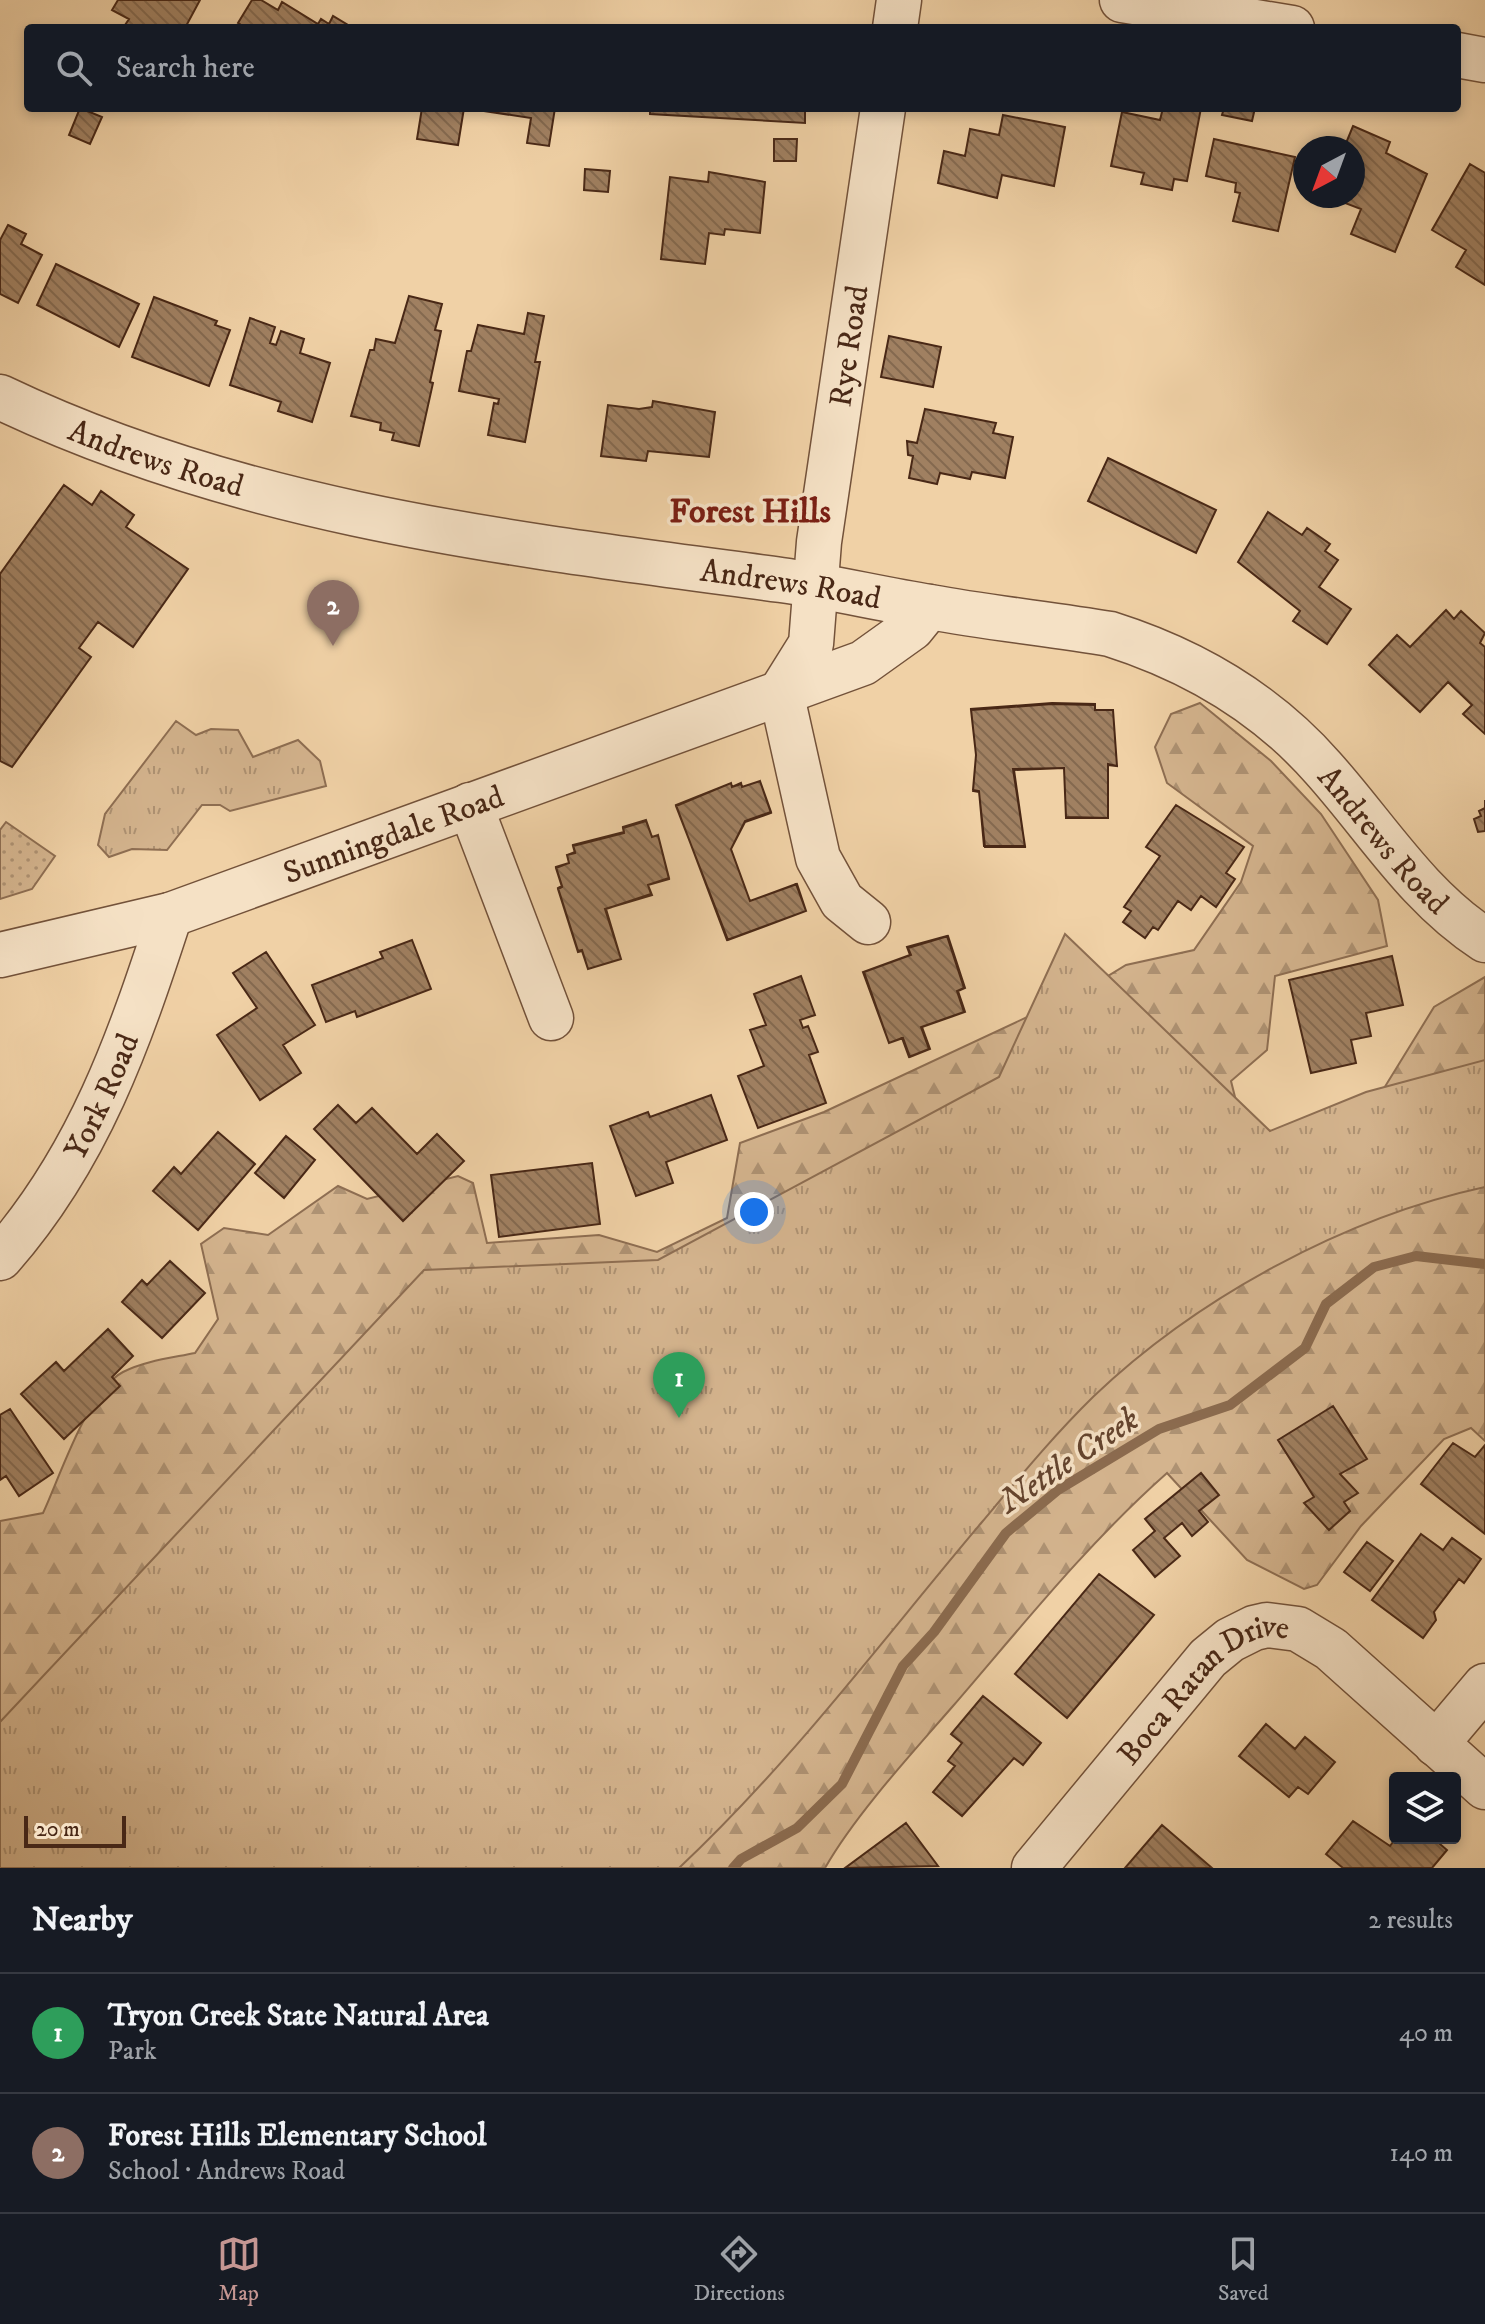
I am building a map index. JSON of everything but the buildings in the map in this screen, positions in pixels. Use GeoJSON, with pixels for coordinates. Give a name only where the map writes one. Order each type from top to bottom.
{"type":"FeatureCollection","features":[{"type":"Feature","properties":{"kind":"street"},"geometry":{"type":"LineString","coordinates":[[896,24],[899,0]]}},
{"type":"Feature","properties":{"kind":"street"},"geometry":{"type":"LineString","coordinates":[[1122,0],[1268,24]]}},
{"type":"Feature","properties":{"kind":"street"},"geometry":{"type":"LineString","coordinates":[[1461,56],[1485,60]]}},
{"type":"Feature","properties":{"kind":"street","name":"Rye Road"},"geometry":{"type":"LineString","coordinates":[[815,585],[882,112]]}},
{"type":"Feature","properties":{"kind":"street","name":"Andrews Road"},"geometry":{"type":"LineString","coordinates":[[3,405],[124,450],[327,510],[586,555],[815,585],[929,607],[1110,634],[1181,659],[1257,707],[1301,744],[1427,894],[1485,940]]}},
{"type":"Feature","properties":{"kind":"street"},"geometry":{"type":"LineString","coordinates":[[815,585],[811,644],[781,692],[818,858],[842,901],[868,922]]}},
{"type":"Feature","properties":{"kind":"street","name":"Sunningdale Road"},"geometry":{"type":"LineString","coordinates":[[0,955],[170,915],[863,663],[912,628],[929,607]]}},
{"type":"Feature","properties":{"kind":"street"},"geometry":{"type":"LineString","coordinates":[[470,805],[551,1018]]}},
{"type":"Feature","properties":{"kind":"street","name":"York Road"},"geometry":{"type":"LineString","coordinates":[[0,1258],[36,1217],[87,1135],[127,1041],[170,915]]}},
{"type":"Feature","properties":{"kind":"street","name":"Boca Ratan Drive"},"geometry":{"type":"LineString","coordinates":[[1034,1868],[1208,1658],[1230,1640],[1254,1628],[1283,1626],[1314,1637],[1485,1787]]}},
{"type":"Feature","properties":{"kind":"street"},"geometry":{"type":"LineString","coordinates":[[1436,1744],[1485,1686]]}},
{"type":"Feature","properties":{"kind":"green space"},"geometry":{"type":"Polygon","coordinates":[[[1200,703],[1271,761],[1321,814],[1378,900],[1387,946],[1275,976],[1267,1050],[1231,1081],[1242,1125],[1267,1138],[1378,1098],[1434,1007],[1485,977],[1485,1441],[1471,1428],[1444,1439],[1361,1526],[1317,1585],[1304,1589],[1247,1560],[1167,1473],[1083,1556],[1030,1616],[885,1784],[825,1868],[0,1868],[0,1521],[43,1513],[86,1415],[110,1382],[140,1365],[195,1353],[218,1319],[201,1244],[224,1228],[268,1235],[338,1186],[367,1199],[458,1176],[473,1183],[487,1243],[599,1235],[657,1252],[727,1218],[740,1143],[824,1112],[1085,990],[1126,965],[1194,950],[1241,882],[1253,846],[1167,783],[1155,747],[1171,714],[1200,703]]]}},
{"type":"Feature","properties":{"kind":"green space"},"geometry":{"type":"Polygon","coordinates":[[[176,721],[196,735],[211,729],[238,730],[253,757],[298,740],[320,761],[326,786],[230,811],[220,805],[202,805],[167,850],[132,849],[109,857],[98,845],[105,814],[176,721]]]}},
{"type":"Feature","properties":{"kind":"green space"},"geometry":{"type":"Polygon","coordinates":[[[6,822],[55,856],[32,889],[0,899],[0,830],[6,822]]]}},
{"type":"Feature","properties":{"kind":"green space"},"geometry":{"type":"Polygon","coordinates":[[[1065,934],[1270,1131],[1366,1092],[1485,1060],[1485,1187],[1380,1218],[1328,1240],[1227,1294],[1135,1360],[1094,1396],[1050,1442],[798,1743],[679,1868],[0,1868],[0,1722],[424,1270],[658,1260],[999,1077],[1065,934]]]}},
{"type":"Feature","properties":{"kind":"waterway","name":"Nettle Creek"},"geometry":{"type":"LineString","coordinates":[[733,1868],[741,1859],[797,1828],[842,1784],[903,1666],[934,1632],[1006,1533],[1058,1490],[1159,1429],[1230,1405],[1305,1348],[1326,1304],[1374,1267],[1416,1256],[1485,1264]]}},
{"type":"Feature","properties":{"kind":"place","name":"Forest Hills Elementary School"},"geometry":{"type":"Point","coordinates":[333,646]}},
{"type":"Feature","properties":{"kind":"place","name":"Tryon Creek State Natural Area"},"geometry":{"type":"Point","coordinates":[679,1418]}},
{"type":"Feature","properties":{"kind":"district","name":"Forest Hills"},"geometry":{"type":"Point","coordinates":[750,510]}}]}
